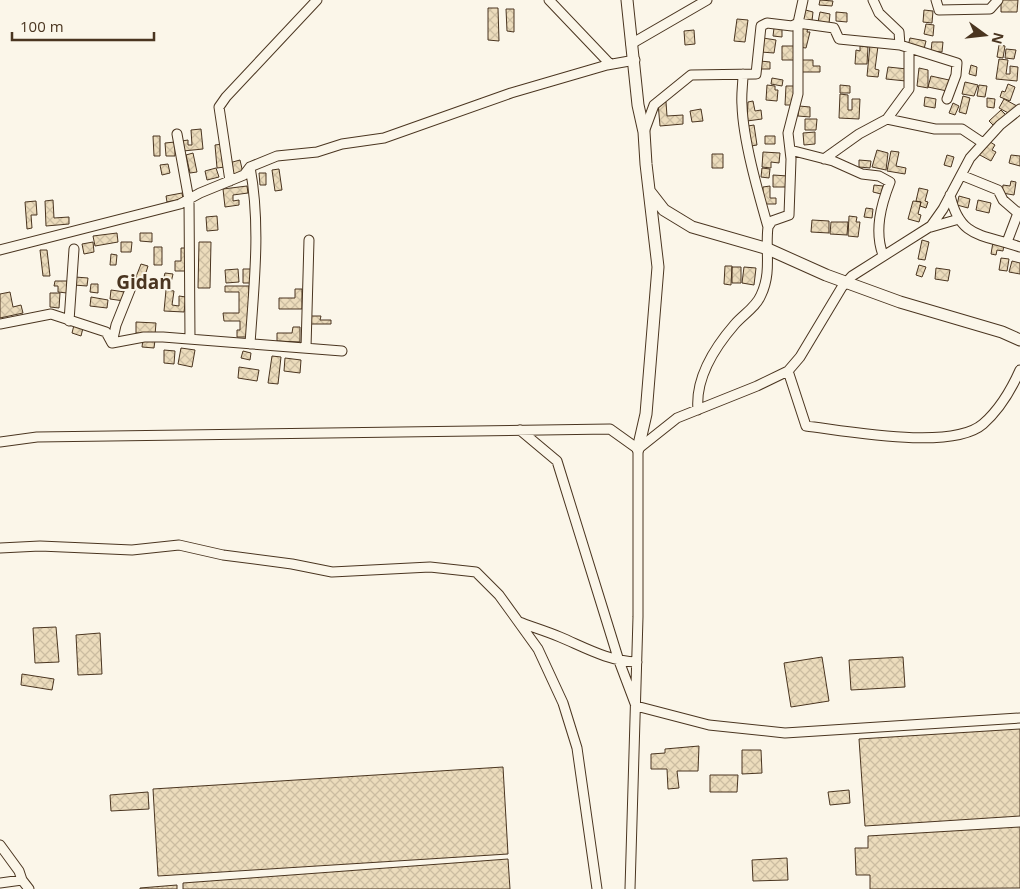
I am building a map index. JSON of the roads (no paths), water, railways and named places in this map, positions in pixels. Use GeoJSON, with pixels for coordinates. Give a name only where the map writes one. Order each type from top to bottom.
{"type":"FeatureCollection","features":[{"type":"Feature","properties":{"kind":"street"},"geometry":{"type":"LineString","coordinates":[[230,181],[219,107],[226,97],[318,0]]}},
{"type":"Feature","properties":{"kind":"street"},"geometry":{"type":"LineString","coordinates":[[549,0],[610,64]]}},
{"type":"Feature","properties":{"kind":"street"},"geometry":{"type":"LineString","coordinates":[[627,0],[631,44],[635,60],[638,105],[644,132],[649,191],[656,236],[657,297],[646,414],[638,449],[637,662],[630,889]]}},
{"type":"Feature","properties":{"kind":"street"},"geometry":{"type":"LineString","coordinates":[[631,44],[707,0]]}},
{"type":"Feature","properties":{"kind":"street"},"geometry":{"type":"LineString","coordinates":[[768,227],[772,221],[789,215],[790,150],[788,133],[796,106],[798,23],[803,0]]}},
{"type":"Feature","properties":{"kind":"street"},"geometry":{"type":"LineString","coordinates":[[873,0],[879,13],[898,32],[900,45]]}},
{"type":"Feature","properties":{"kind":"street"},"geometry":{"type":"LineString","coordinates":[[936,0],[939,10],[990,8],[998,0]]}},
{"type":"Feature","properties":{"kind":"street"},"geometry":{"type":"LineString","coordinates":[[644,132],[654,105],[691,75],[756,74],[761,26],[768,23],[792,26],[798,23],[834,28],[839,39],[900,45],[957,63],[956,75],[947,98]]}},
{"type":"Feature","properties":{"kind":"street"},"geometry":{"type":"LineString","coordinates":[[824,159],[859,134],[887,118],[909,89],[909,48]]}},
{"type":"Feature","properties":{"kind":"street"},"geometry":{"type":"LineString","coordinates":[[0,250],[170,207],[244,175],[250,167],[277,156],[317,152],[342,144],[367,142],[384,138],[495,98],[610,64],[635,60]]}},
{"type":"Feature","properties":{"kind":"street"},"geometry":{"type":"LineString","coordinates":[[698,410],[697,395],[706,369],[736,324],[763,291],[769,270],[768,227],[759,196],[742,105],[743,74]]}},
{"type":"Feature","properties":{"kind":"street"},"geometry":{"type":"LineString","coordinates":[[926,230],[936,220],[970,158],[1000,125],[1020,109]]}},
{"type":"Feature","properties":{"kind":"street"},"geometry":{"type":"LineString","coordinates":[[887,118],[935,129],[962,129],[983,143]]}},
{"type":"Feature","properties":{"kind":"street"},"geometry":{"type":"LineString","coordinates":[[177,134],[189,200],[190,339]]}},
{"type":"Feature","properties":{"kind":"street"},"geometry":{"type":"LineString","coordinates":[[790,150],[824,159],[862,174],[879,176],[890,182],[882,202],[879,226],[878,244],[883,255]]}},
{"type":"Feature","properties":{"kind":"street"},"geometry":{"type":"LineString","coordinates":[[250,167],[256,200],[257,235],[250,344]]}},
{"type":"Feature","properties":{"kind":"street"},"geometry":{"type":"LineString","coordinates":[[961,175],[998,190],[1003,200],[1019,213],[1007,242]]}},
{"type":"Feature","properties":{"kind":"street"},"geometry":{"type":"LineString","coordinates":[[649,191],[664,210],[692,227],[768,249],[846,282],[900,302],[1002,332],[1020,340]]}},
{"type":"Feature","properties":{"kind":"street"},"geometry":{"type":"LineString","coordinates":[[950,195],[954,213],[974,234],[1020,247]]}},
{"type":"Feature","properties":{"kind":"street"},"geometry":{"type":"LineString","coordinates":[[638,449],[677,418],[773,380],[788,371],[810,342],[846,282],[852,276],[926,230],[959,219]]}},
{"type":"Feature","properties":{"kind":"street"},"geometry":{"type":"LineString","coordinates":[[306,348],[309,240]]}},
{"type":"Feature","properties":{"kind":"street"},"geometry":{"type":"LineString","coordinates":[[69,321],[74,250]]}},
{"type":"Feature","properties":{"kind":"street"},"geometry":{"type":"LineString","coordinates":[[112,343],[116,325],[132,285]]}},
{"type":"Feature","properties":{"kind":"street"},"geometry":{"type":"LineString","coordinates":[[0,324],[51,314],[106,332],[112,343]]}},
{"type":"Feature","properties":{"kind":"street"},"geometry":{"type":"LineString","coordinates":[[112,343],[144,337],[342,351]]}},
{"type":"Feature","properties":{"kind":"street"},"geometry":{"type":"LineString","coordinates":[[788,371],[806,426],[915,438],[950,438],[983,424],[1012,387],[1020,370]]}},
{"type":"Feature","properties":{"kind":"street"},"geometry":{"type":"LineString","coordinates":[[0,442],[37,437],[610,429],[638,449]]}},
{"type":"Feature","properties":{"kind":"street"},"geometry":{"type":"LineString","coordinates":[[520,430],[557,461],[619,661],[636,706]]}},
{"type":"Feature","properties":{"kind":"street"},"geometry":{"type":"LineString","coordinates":[[0,548],[40,546],[132,550],[179,545],[223,555],[292,564],[332,572],[430,567],[476,572],[499,595],[538,648],[563,703],[577,748],[597,889]]}},
{"type":"Feature","properties":{"kind":"street"},"geometry":{"type":"LineString","coordinates":[[518,622],[619,661],[637,662]]}},
{"type":"Feature","properties":{"kind":"street"},"geometry":{"type":"LineString","coordinates":[[636,706],[708,725],[785,733],[1020,718]]}},
{"type":"Feature","properties":{"kind":"street"},"geometry":{"type":"LineString","coordinates":[[0,845],[19,871],[22,880],[29,889]]}},
{"type":"Feature","properties":{"kind":"street"},"geometry":{"type":"LineString","coordinates":[[0,883],[22,880]]}},
{"type":"Feature","properties":{"kind":"district","name":"Gidan"},"geometry":{"type":"Point","coordinates":[144,282]}}]}
